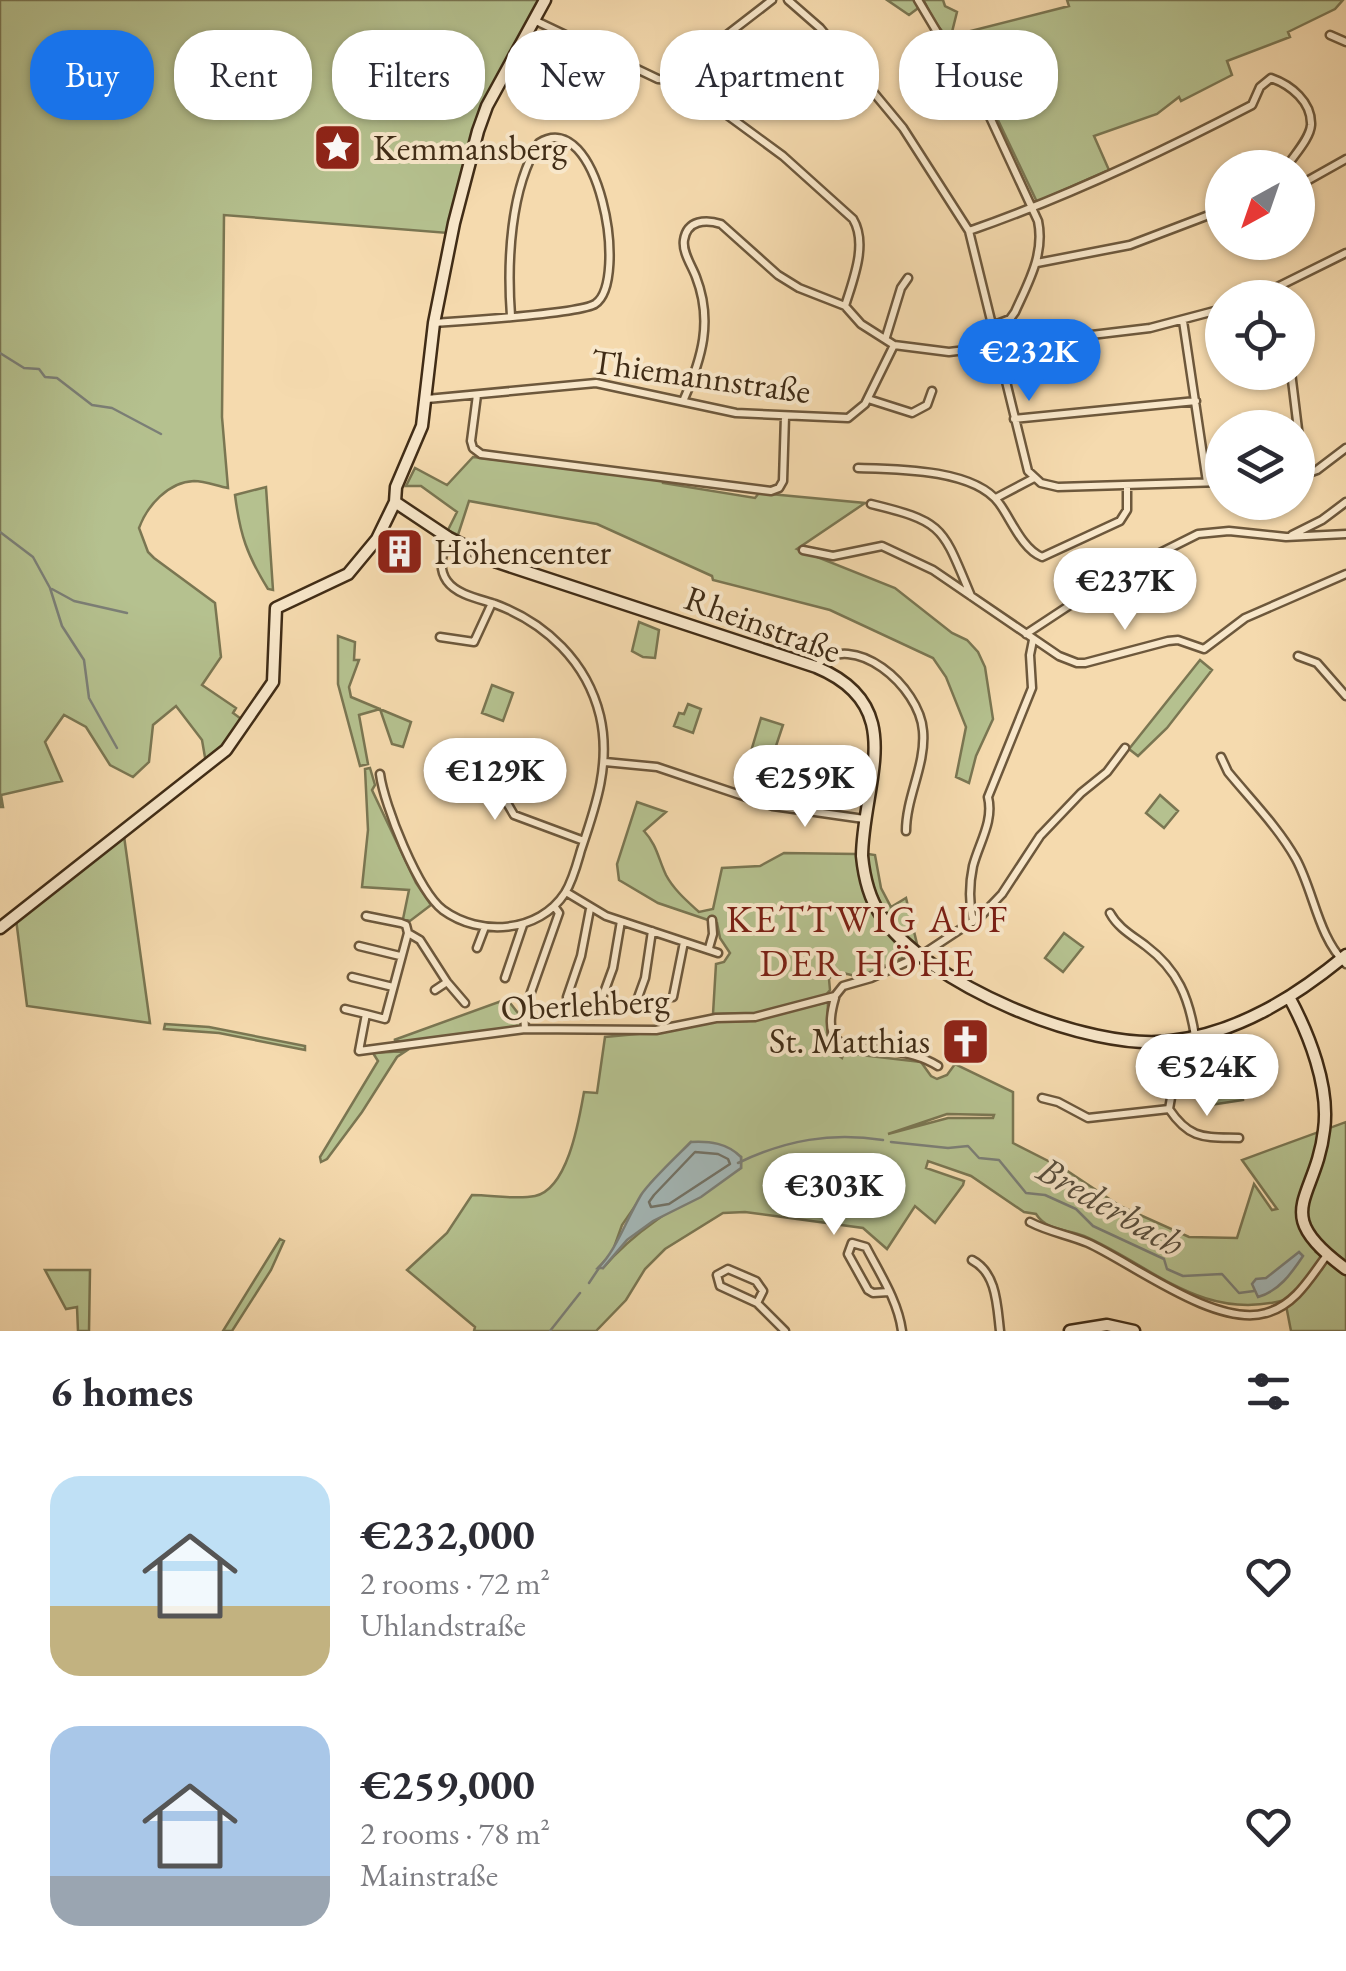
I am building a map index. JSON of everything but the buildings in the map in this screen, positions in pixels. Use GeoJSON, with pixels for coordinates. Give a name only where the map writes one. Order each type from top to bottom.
{"type":"FeatureCollection","features":[{"type":"Feature","properties":{"kind":"street"},"geometry":{"type":"LineString","coordinates":[[0,928],[220,757],[273,682],[276,608],[348,574],[377,539],[419,435],[427,400],[434,324],[478,130],[486,106],[545,0]]}},
{"type":"Feature","properties":{"kind":"street"},"geometry":{"type":"LineString","coordinates":[[732,30],[772,0]]}},
{"type":"Feature","properties":{"kind":"street"},"geometry":{"type":"LineString","coordinates":[[788,0],[820,28],[903,128],[969,230],[1025,466],[1034,478],[1058,487],[1205,482]]}},
{"type":"Feature","properties":{"kind":"street"},"geometry":{"type":"LineString","coordinates":[[918,0],[943,42],[970,74],[1033,207],[1041,233],[1036,263],[1015,312],[1010,319],[992,326]]}},
{"type":"Feature","properties":{"kind":"street"},"geometry":{"type":"LineString","coordinates":[[534,20],[660,80]]}},
{"type":"Feature","properties":{"kind":"street"},"geometry":{"type":"LineString","coordinates":[[1330,35],[1346,42]]}},
{"type":"Feature","properties":{"kind":"street"},"geometry":{"type":"LineString","coordinates":[[969,230],[1145,160],[1252,104],[1260,87],[1271,78],[1300,97],[1310,121],[1309,132],[1298,150]]}},
{"type":"Feature","properties":{"kind":"street"},"geometry":{"type":"LineString","coordinates":[[734,120],[783,156],[859,228],[860,244],[844,306]]}},
{"type":"Feature","properties":{"kind":"street"},"geometry":{"type":"LineString","coordinates":[[434,324],[510,316],[594,305],[606,291],[606,228],[594,173],[578,149],[554,138],[539,143],[534,151],[519,200],[511,244],[510,316]]}},
{"type":"Feature","properties":{"kind":"street"},"geometry":{"type":"LineString","coordinates":[[1315,176],[1346,158]]}},
{"type":"Feature","properties":{"kind":"street"},"geometry":{"type":"LineString","coordinates":[[1036,263],[1130,246],[1205,217]]}},
{"type":"Feature","properties":{"kind":"street"},"geometry":{"type":"LineString","coordinates":[[684,400],[704,345],[704,302],[684,248],[686,232],[696,222],[721,224],[778,275],[844,306],[860,324],[894,345],[949,352],[1182,321],[1205,314]]}},
{"type":"Feature","properties":{"kind":"street"},"geometry":{"type":"LineString","coordinates":[[1299,280],[1346,253]]}},
{"type":"Feature","properties":{"kind":"street"},"geometry":{"type":"LineString","coordinates":[[886,338],[901,288],[908,278]]}},
{"type":"Feature","properties":{"kind":"street"},"geometry":{"type":"LineString","coordinates":[[1182,321],[1205,467]]}},
{"type":"Feature","properties":{"kind":"street"},"geometry":{"type":"LineString","coordinates":[[894,345],[868,399],[912,413],[927,404],[932,391]]}},
{"type":"Feature","properties":{"kind":"street","name":"Thiemannstraße"},"geometry":{"type":"LineString","coordinates":[[427,400],[596,382],[717,410],[848,418],[856,415],[868,399]]}},
{"type":"Feature","properties":{"kind":"street"},"geometry":{"type":"LineString","coordinates":[[477,395],[471,441],[472,448],[481,454],[771,490],[779,488],[783,480],[785,416]]}},
{"type":"Feature","properties":{"kind":"street"},"geometry":{"type":"LineString","coordinates":[[1014,419],[1196,400]]}},
{"type":"Feature","properties":{"kind":"street"},"geometry":{"type":"LineString","coordinates":[[1315,469],[1346,448]]}},
{"type":"Feature","properties":{"kind":"street"},"geometry":{"type":"LineString","coordinates":[[858,468],[951,476],[970,482],[996,498],[1031,551],[1042,557],[1120,521],[1127,510],[1128,487]]}},
{"type":"Feature","properties":{"kind":"street"},"geometry":{"type":"LineString","coordinates":[[996,498],[1034,478]]}},
{"type":"Feature","properties":{"kind":"street","name":"Rheinstraße"},"geometry":{"type":"LineString","coordinates":[[395,502],[450,538],[497,562],[816,667],[854,690],[873,725],[876,759],[864,819],[864,874],[875,906],[893,931],[920,956],[996,1000],[1054,1025],[1110,1038],[1169,1042],[1245,1021],[1290,997],[1344,959]]}},
{"type":"Feature","properties":{"kind":"street"},"geometry":{"type":"LineString","coordinates":[[1286,537],[1346,502]]}},
{"type":"Feature","properties":{"kind":"street"},"geometry":{"type":"LineString","coordinates":[[871,504],[920,516],[932,524],[946,541],[972,597]]}},
{"type":"Feature","properties":{"kind":"street"},"geometry":{"type":"LineString","coordinates":[[1026,634],[1114,576],[1198,534],[1346,534]]}},
{"type":"Feature","properties":{"kind":"street"},"geometry":{"type":"LineString","coordinates":[[380,774],[382,794],[428,896],[448,914],[485,927],[523,924],[554,906],[566,892],[605,762],[600,714],[576,662],[540,627],[457,590],[446,580],[442,559],[450,538]]}},
{"type":"Feature","properties":{"kind":"street"},"geometry":{"type":"LineString","coordinates":[[803,550],[833,556],[882,546],[933,570],[1034,640],[1077,663],[1168,641],[1178,640],[1204,649],[1245,618],[1346,574]]}},
{"type":"Feature","properties":{"kind":"street"},"geometry":{"type":"LineString","coordinates":[[440,637],[474,642],[492,603]]}},
{"type":"Feature","properties":{"kind":"street"},"geometry":{"type":"LineString","coordinates":[[973,922],[970,889],[991,811],[988,797],[1032,688],[1030,649],[1034,640]]}},
{"type":"Feature","properties":{"kind":"street"},"geometry":{"type":"LineString","coordinates":[[1298,656],[1317,663],[1346,696]]}},
{"type":"Feature","properties":{"kind":"street"},"geometry":{"type":"LineString","coordinates":[[816,667],[827,658],[866,660],[892,674],[913,697],[924,741],[906,815],[906,832]]}},
{"type":"Feature","properties":{"kind":"street"},"geometry":{"type":"LineString","coordinates":[[938,1066],[916,1056],[852,1049],[841,1044],[830,1026],[841,983],[871,978],[920,956],[973,922],[1002,894],[1040,836],[1107,772],[1125,748]]}},
{"type":"Feature","properties":{"kind":"street"},"geometry":{"type":"LineString","coordinates":[[515,750],[502,766],[496,784],[508,810],[584,841]]}},
{"type":"Feature","properties":{"kind":"street"},"geometry":{"type":"LineString","coordinates":[[1221,757],[1228,772],[1293,854],[1313,895],[1327,940],[1344,959]]}},
{"type":"Feature","properties":{"kind":"street"},"geometry":{"type":"LineString","coordinates":[[605,762],[657,767],[788,809],[864,819]]}},
{"type":"Feature","properties":{"kind":"street"},"geometry":{"type":"LineString","coordinates":[[566,892],[590,909],[718,953]]}},
{"type":"Feature","properties":{"kind":"street"},"geometry":{"type":"LineString","coordinates":[[525,1030],[524,1012],[559,913],[554,906]]}},
{"type":"Feature","properties":{"kind":"street"},"geometry":{"type":"LineString","coordinates":[[567,997],[581,956],[590,909]]}},
{"type":"Feature","properties":{"kind":"street"},"geometry":{"type":"LineString","coordinates":[[1110,913],[1120,927],[1154,952],[1176,975],[1188,1002],[1195,1036]]}},
{"type":"Feature","properties":{"kind":"street","name":"Oberlehberg"},"geometry":{"type":"LineString","coordinates":[[366,916],[406,925],[408,933],[420,940],[465,1003]]}},
{"type":"Feature","properties":{"kind":"street"},"geometry":{"type":"LineString","coordinates":[[709,948],[712,920]]}},
{"type":"Feature","properties":{"kind":"street"},"geometry":{"type":"LineString","coordinates":[[598,1009],[612,968],[620,921]]}},
{"type":"Feature","properties":{"kind":"street"},"geometry":{"type":"LineString","coordinates":[[505,978],[523,924]]}},
{"type":"Feature","properties":{"kind":"street"},"geometry":{"type":"LineString","coordinates":[[477,948],[485,927]]}},
{"type":"Feature","properties":{"kind":"street"},"geometry":{"type":"LineString","coordinates":[[636,1003],[645,978],[652,931]]}},
{"type":"Feature","properties":{"kind":"street"},"geometry":{"type":"LineString","coordinates":[[345,1009],[386,1019],[408,933]]}},
{"type":"Feature","properties":{"kind":"street"},"geometry":{"type":"LineString","coordinates":[[673,997],[684,942]]}},
{"type":"Feature","properties":{"kind":"street"},"geometry":{"type":"LineString","coordinates":[[359,946],[400,956]]}},
{"type":"Feature","properties":{"kind":"street"},"geometry":{"type":"LineString","coordinates":[[352,977],[393,987]]}},
{"type":"Feature","properties":{"kind":"street"},"geometry":{"type":"LineString","coordinates":[[434,990],[447,982]]}},
{"type":"Feature","properties":{"kind":"street","name":"Oberlehberg"},"geometry":{"type":"LineString","coordinates":[[366,1014],[359,1051],[525,1030],[656,1030],[716,1018],[755,1017],[835,996]]}},
{"type":"Feature","properties":{"kind":"street"},"geometry":{"type":"LineString","coordinates":[[1290,997],[1316,1065],[1325,1116],[1321,1146],[1305,1190],[1301,1216],[1311,1240],[1346,1269]]}},
{"type":"Feature","properties":{"kind":"street"},"geometry":{"type":"LineString","coordinates":[[1169,1042],[1169,1109],[1185,1130],[1195,1135],[1239,1138]]}},
{"type":"Feature","properties":{"kind":"street"},"geometry":{"type":"LineString","coordinates":[[1042,1098],[1088,1118],[1169,1109]]}},
{"type":"Feature","properties":{"kind":"street"},"geometry":{"type":"LineString","coordinates":[[1030,1222],[1091,1244],[1174,1291],[1243,1316],[1282,1307],[1294,1298],[1327,1255]]}},
{"type":"Feature","properties":{"kind":"street"},"geometry":{"type":"LineString","coordinates":[[889,1292],[868,1290],[848,1254],[852,1243],[866,1247],[889,1292],[902,1331]]}},
{"type":"Feature","properties":{"kind":"street"},"geometry":{"type":"LineString","coordinates":[[972,1260],[988,1274],[996,1296],[1000,1331]]}},
{"type":"Feature","properties":{"kind":"street"},"geometry":{"type":"LineString","coordinates":[[758,1303],[763,1291],[756,1282],[728,1269],[717,1275],[720,1286],[758,1303],[786,1331]]}},
{"type":"Feature","properties":{"kind":"street"},"geometry":{"type":"LineString","coordinates":[[1070,1331],[1107,1326],[1134,1331]]}},
{"type":"Feature","properties":{"kind":"green space"},"geometry":{"type":"Polygon","coordinates":[[[0,0],[543,0],[526,30],[505,30],[505,69],[485,105],[485,30],[332,30],[332,120],[481,120],[448,233],[224,215],[222,417],[228,488],[184,482],[153,504],[139,528],[154,558],[215,603],[221,657],[202,685],[236,708],[233,713],[244,721],[224,749],[206,763],[202,740],[176,706],[153,725],[149,762],[133,777],[110,765],[86,727],[64,715],[45,742],[62,781],[1,795],[0,807],[0,0]]]}},
{"type":"Feature","properties":{"kind":"green space"},"geometry":{"type":"Polygon","coordinates":[[[887,0],[943,0],[945,6],[957,12],[952,30],[941,30],[925,3],[909,15],[887,0]]]}},
{"type":"Feature","properties":{"kind":"green space"},"geometry":{"type":"Polygon","coordinates":[[[1067,0],[1343,0],[1335,9],[1288,32],[1290,37],[1227,61],[1232,75],[1181,101],[1179,97],[1157,114],[1094,136],[1109,170],[1037,202],[998,120],[1058,120],[1058,30],[975,30],[1069,6],[1067,0]]]}},
{"type":"Feature","properties":{"kind":"green space"},"geometry":{"type":"Polygon","coordinates":[[[473,457],[663,479],[663,483],[755,498],[759,493],[865,503],[797,549],[895,588],[978,652],[985,667],[993,719],[969,783],[956,777],[966,727],[946,677],[933,658],[830,610],[713,580],[712,576],[597,524],[469,501],[458,535],[448,530],[457,512],[421,486],[406,486],[415,468],[447,485],[473,457]]]}},
{"type":"Feature","properties":{"kind":"green space"},"geometry":{"type":"Polygon","coordinates":[[[266,487],[273,590],[268,589],[250,555],[235,495],[266,487]]]}},
{"type":"Feature","properties":{"kind":"green space"},"geometry":{"type":"Polygon","coordinates":[[[639,622],[659,630],[655,658],[632,651],[639,622]]]}},
{"type":"Feature","properties":{"kind":"green space"},"geometry":{"type":"Polygon","coordinates":[[[338,636],[355,642],[354,660],[359,660],[349,687],[351,697],[380,709],[359,715],[368,764],[360,766],[338,684],[338,636]]]}},
{"type":"Feature","properties":{"kind":"green space"},"geometry":{"type":"Polygon","coordinates":[[[1200,660],[1212,670],[1167,728],[1138,756],[1129,749],[1200,660]]]}},
{"type":"Feature","properties":{"kind":"green space"},"geometry":{"type":"Polygon","coordinates":[[[492,685],[513,693],[503,721],[482,713],[492,685]]]}},
{"type":"Feature","properties":{"kind":"green space"},"geometry":{"type":"Polygon","coordinates":[[[688,704],[701,709],[693,733],[674,726],[688,704]]]}},
{"type":"Feature","properties":{"kind":"green space"},"geometry":{"type":"Polygon","coordinates":[[[380,709],[411,722],[403,747],[392,744],[380,709]]]}},
{"type":"Feature","properties":{"kind":"green space"},"geometry":{"type":"Polygon","coordinates":[[[761,718],[783,725],[773,755],[752,748],[761,718]]]}},
{"type":"Feature","properties":{"kind":"green space"},"geometry":{"type":"Polygon","coordinates":[[[370,768],[375,785],[372,790],[416,883],[431,905],[410,921],[403,919],[409,890],[362,887],[368,830],[365,769],[370,768]]]}},
{"type":"Feature","properties":{"kind":"green space"},"geometry":{"type":"Polygon","coordinates":[[[1160,795],[1178,811],[1164,828],[1146,813],[1160,795]]]}},
{"type":"Feature","properties":{"kind":"green space"},"geometry":{"type":"Polygon","coordinates":[[[637,802],[666,812],[644,831],[669,880],[699,912],[713,909],[722,868],[760,866],[784,853],[856,854],[865,896],[876,918],[902,950],[902,958],[859,977],[835,971],[826,995],[758,1013],[713,1014],[716,964],[724,962],[730,953],[720,938],[717,923],[658,903],[619,880],[617,864],[637,802]]]}},
{"type":"Feature","properties":{"kind":"green space"},"geometry":{"type":"Polygon","coordinates":[[[124,836],[150,1023],[27,1006],[16,919],[124,836]]]}},
{"type":"Feature","properties":{"kind":"green space"},"geometry":{"type":"Polygon","coordinates":[[[868,854],[875,855],[881,888],[891,907],[906,898],[917,944],[897,928],[882,905],[872,880],[868,854]]]}},
{"type":"Feature","properties":{"kind":"green space"},"geometry":{"type":"Polygon","coordinates":[[[1064,933],[1083,947],[1063,972],[1045,958],[1064,933]]]}},
{"type":"Feature","properties":{"kind":"green space"},"geometry":{"type":"Polygon","coordinates":[[[507,999],[521,1017],[521,1026],[409,1042],[394,1040],[507,999]]]}},
{"type":"Feature","properties":{"kind":"green space"},"geometry":{"type":"Polygon","coordinates":[[[828,1002],[827,1035],[838,1049],[833,1051],[842,1058],[844,1053],[921,1062],[937,1079],[947,1075],[955,1064],[1013,1092],[1013,1143],[1066,1170],[1120,1206],[1189,1237],[1237,1238],[1254,1184],[1272,1210],[1277,1209],[1242,1160],[1346,1122],[1346,1261],[1322,1244],[1316,1252],[1346,1275],[1346,1331],[1291,1331],[1285,1300],[1255,1305],[1228,1304],[1203,1297],[1084,1236],[1046,1224],[1036,1214],[1024,1212],[971,1176],[928,1161],[926,1168],[964,1181],[963,1185],[935,1223],[915,1206],[887,1249],[863,1228],[745,1212],[723,1213],[665,1249],[596,1331],[474,1331],[475,1327],[407,1270],[447,1233],[472,1195],[535,1196],[556,1181],[570,1152],[584,1092],[597,1093],[605,1037],[717,1021],[747,1021],[828,1002]],[[947,1114],[888,1134],[948,1118],[994,1115],[947,1114]],[[691,1142],[651,1183],[622,1225],[612,1253],[599,1267],[603,1268],[633,1238],[667,1213],[741,1168],[741,1157],[691,1142]]]}},
{"type":"Feature","properties":{"kind":"green space"},"geometry":{"type":"Polygon","coordinates":[[[165,1024],[209,1027],[305,1046],[305,1050],[219,1033],[164,1029],[165,1024]]]}},
{"type":"Feature","properties":{"kind":"green space"},"geometry":{"type":"Polygon","coordinates":[[[406,1051],[397,1057],[362,1112],[321,1162],[320,1157],[378,1061],[373,1053],[406,1051]]]}},
{"type":"Feature","properties":{"kind":"green space"},"geometry":{"type":"Polygon","coordinates":[[[1241,1082],[1243,1100],[1210,1105],[1208,1086],[1241,1082]]]}},
{"type":"Feature","properties":{"kind":"green space"},"geometry":{"type":"Polygon","coordinates":[[[280,1239],[284,1241],[271,1270],[232,1331],[223,1331],[280,1239]]]}},
{"type":"Feature","properties":{"kind":"green space"},"geometry":{"type":"Polygon","coordinates":[[[45,1270],[90,1270],[89,1331],[78,1331],[77,1307],[66,1309],[45,1270]]]}},
{"type":"Feature","properties":{"kind":"water"},"geometry":{"type":"Polygon","coordinates":[[[691,1142],[730,1149],[741,1157],[741,1168],[701,1197],[653,1221],[627,1240],[603,1268],[598,1268],[616,1244],[645,1189],[691,1142]]]}},
{"type":"Feature","properties":{"kind":"water"},"geometry":{"type":"Polygon","coordinates":[[[1299,1252],[1303,1256],[1284,1281],[1258,1297],[1252,1284],[1256,1279],[1266,1278],[1299,1252]]]}},
{"type":"Feature","properties":{"kind":"waterway"},"geometry":{"type":"LineString","coordinates":[[0,353],[24,368],[39,369],[45,377],[57,378],[92,405],[112,408],[161,434]]}},
{"type":"Feature","properties":{"kind":"waterway"},"geometry":{"type":"LineString","coordinates":[[0,532],[33,557],[50,588],[62,626],[84,660],[89,698],[117,748]]}},
{"type":"Feature","properties":{"kind":"waterway"},"geometry":{"type":"LineString","coordinates":[[52,589],[74,601],[127,613]]}},
{"type":"Feature","properties":{"kind":"waterway","name":"Brederbach"},"geometry":{"type":"LineString","coordinates":[[738,1163],[809,1140],[883,1140]]}},
{"type":"Feature","properties":{"kind":"waterway","name":"Brederbach"},"geometry":{"type":"LineString","coordinates":[[891,1142],[948,1148],[968,1146],[979,1158],[999,1160],[1026,1193],[1045,1195],[1076,1209],[1093,1226],[1164,1259],[1167,1269],[1183,1276],[1222,1274],[1239,1293],[1254,1291]]}},
{"type":"Feature","properties":{"kind":"waterway","name":"Brederbach"},"geometry":{"type":"LineString","coordinates":[[589,1283],[599,1268]]}},
{"type":"Feature","properties":{"kind":"waterway","name":"Brederbach"},"geometry":{"type":"LineString","coordinates":[[550,1331],[580,1293]]}},
{"type":"Feature","properties":{"kind":"place","name":"Kemmansberg"},"geometry":{"type":"Point","coordinates":[338,148]}},
{"type":"Feature","properties":{"kind":"place","name":"Höhencenter"},"geometry":{"type":"Point","coordinates":[399,552]}},
{"type":"Feature","properties":{"kind":"place","name":"St. Matthias"},"geometry":{"type":"Point","coordinates":[965,1041]}},
{"type":"Feature","properties":{"kind":"district","name":"KETTWIG AUF DER HÖHE"},"geometry":{"type":"Point","coordinates":[868,941]}}]}
